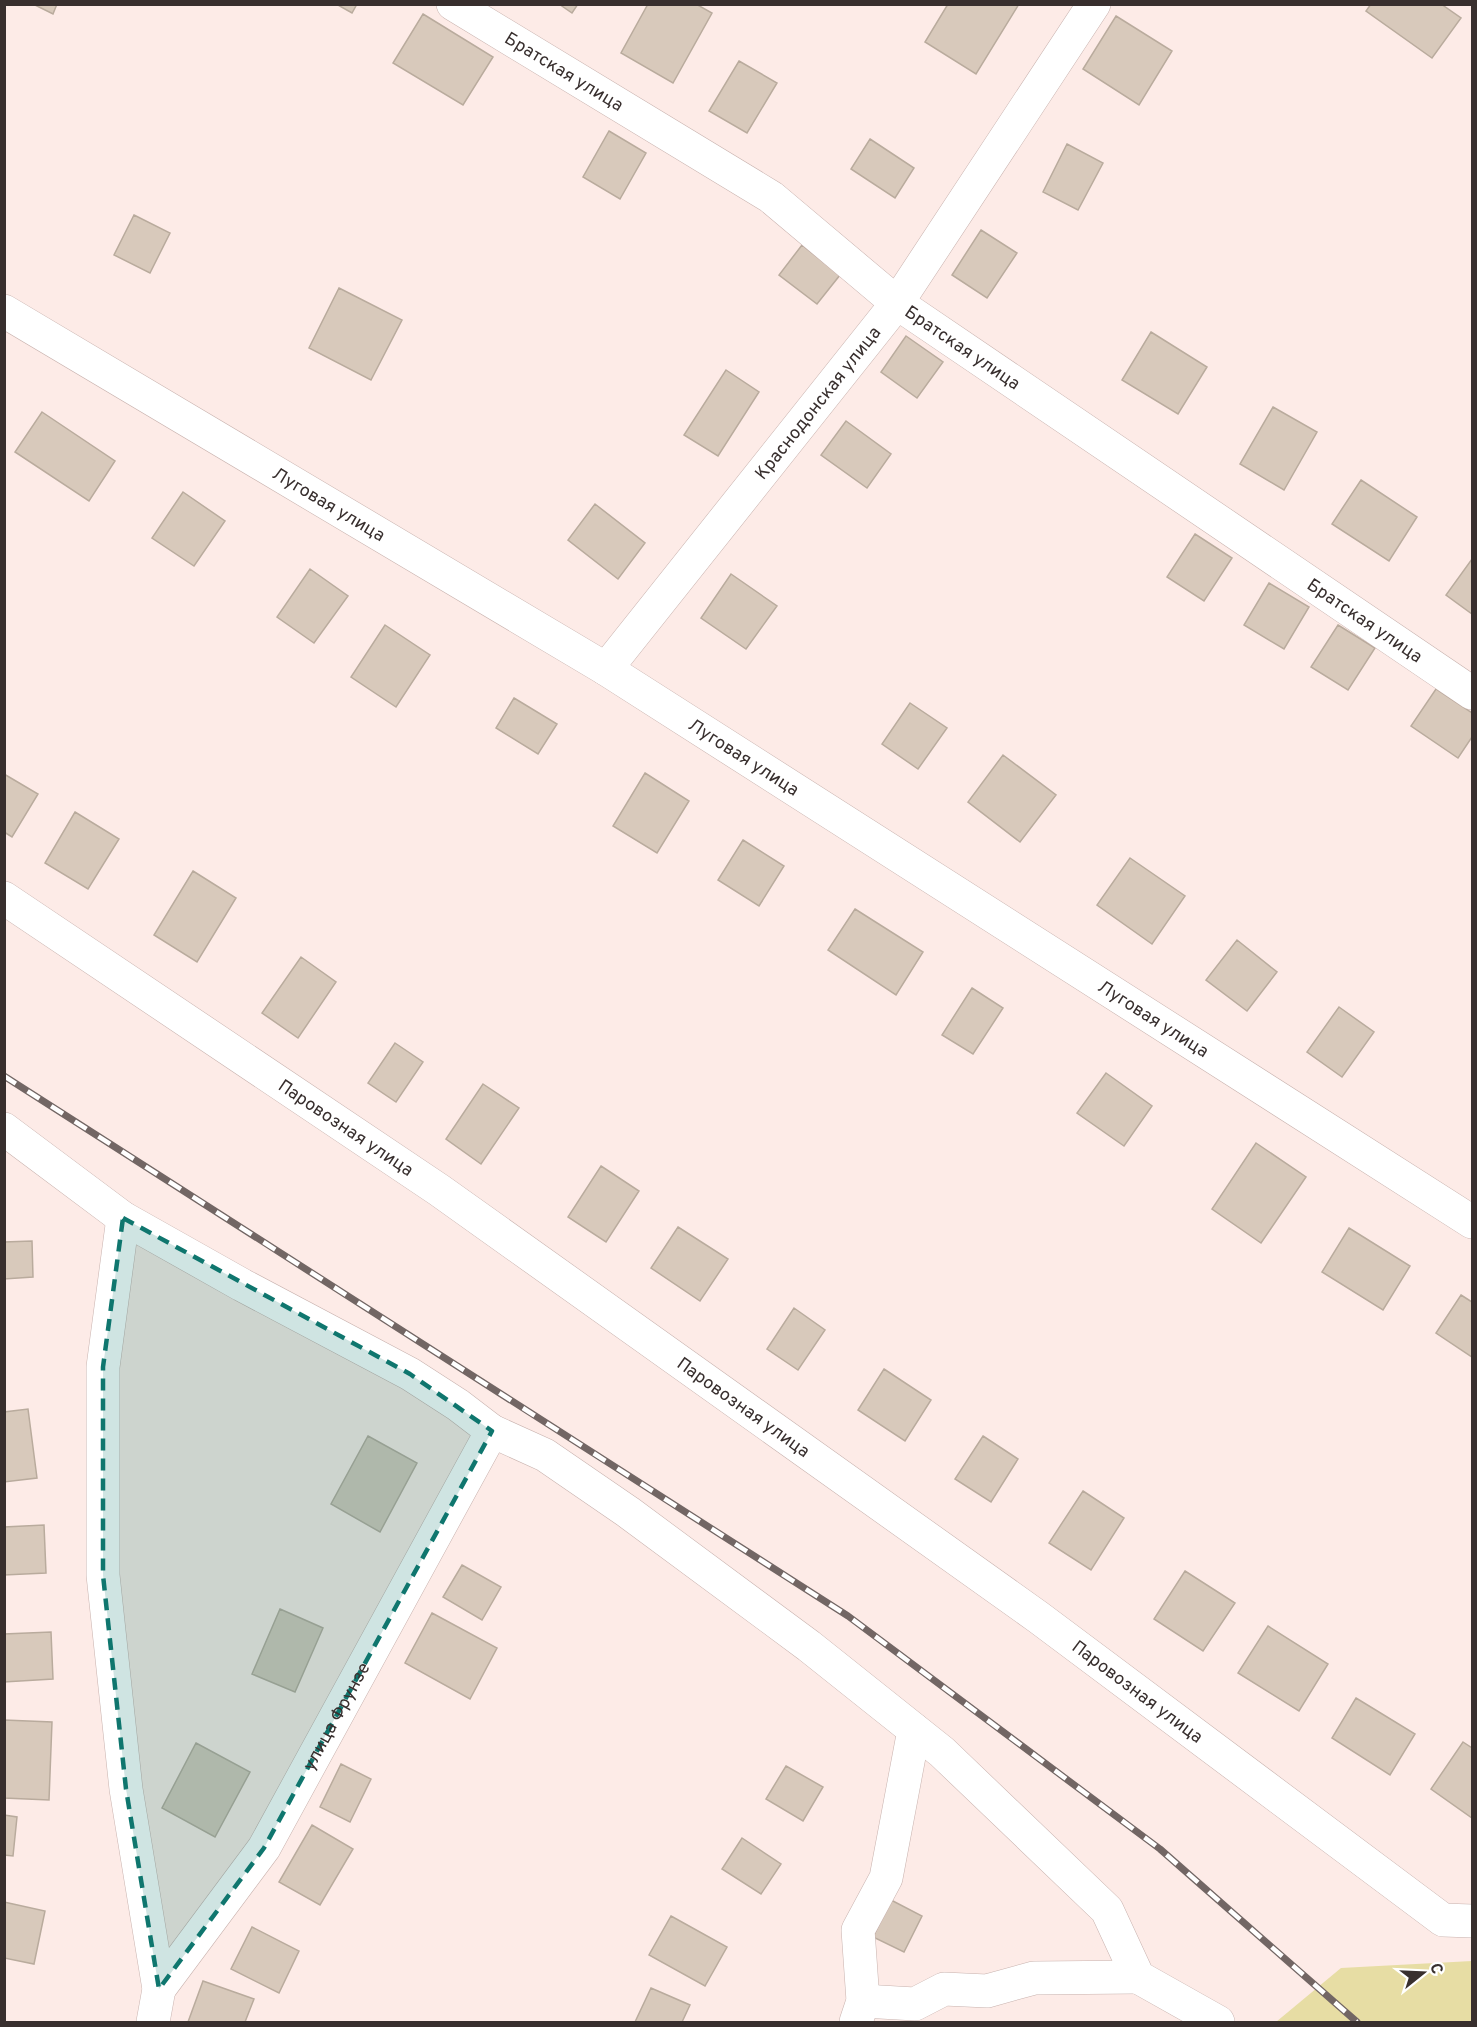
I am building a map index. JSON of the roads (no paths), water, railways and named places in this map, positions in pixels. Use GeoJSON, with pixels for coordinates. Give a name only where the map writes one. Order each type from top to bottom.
{"type":"FeatureCollection","features":[{"type":"Feature","properties":{"kind":"street","name":"Братская улица"},"geometry":{"type":"LineString","coordinates":[[453,4],[771,197],[897,303],[1473,693]]}},
{"type":"Feature","properties":{"kind":"street","name":"Краснодонская улица"},"geometry":{"type":"LineString","coordinates":[[606,669],[897,303],[1094,4]]}},
{"type":"Feature","properties":{"kind":"street","name":"Луговая улица"},"geometry":{"type":"LineString","coordinates":[[4,311],[606,669],[1473,1222]]}},
{"type":"Feature","properties":{"kind":"street","name":"Паровозная улица"},"geometry":{"type":"LineString","coordinates":[[4,898],[468,1210],[1038,1617],[1443,1920],[1473,1921]]}},
{"type":"Feature","properties":{"kind":"street"},"geometry":{"type":"LineString","coordinates":[[4,1129],[123,1218],[242,1285],[410,1374],[458,1405],[492,1431],[545,1455],[628,1512],[809,1646],[942,1752],[1107,1910],[1137,1977]]}},
{"type":"Feature","properties":{"kind":"street"},"geometry":{"type":"LineString","coordinates":[[123,1218],[104,1367],[103,1575],[126,1789],[159,1989],[153,2022]]}},
{"type":"Feature","properties":{"kind":"street","name":"улица Фрунзе"},"geometry":{"type":"LineString","coordinates":[[159,1989],[264,1848],[492,1431]]}},
{"type":"Feature","properties":{"kind":"street"},"geometry":{"type":"LineString","coordinates":[[914,1730],[886,1878],[858,1930],[860,2012],[915,2004],[944,1989],[987,1991],[1034,1978],[1137,1977],[1218,2022]]}},
{"type":"Feature","properties":{"kind":"railway"},"geometry":{"type":"LineString","coordinates":[[4,1076],[848,1616],[1160,1849],[1357,2022]]}}]}
